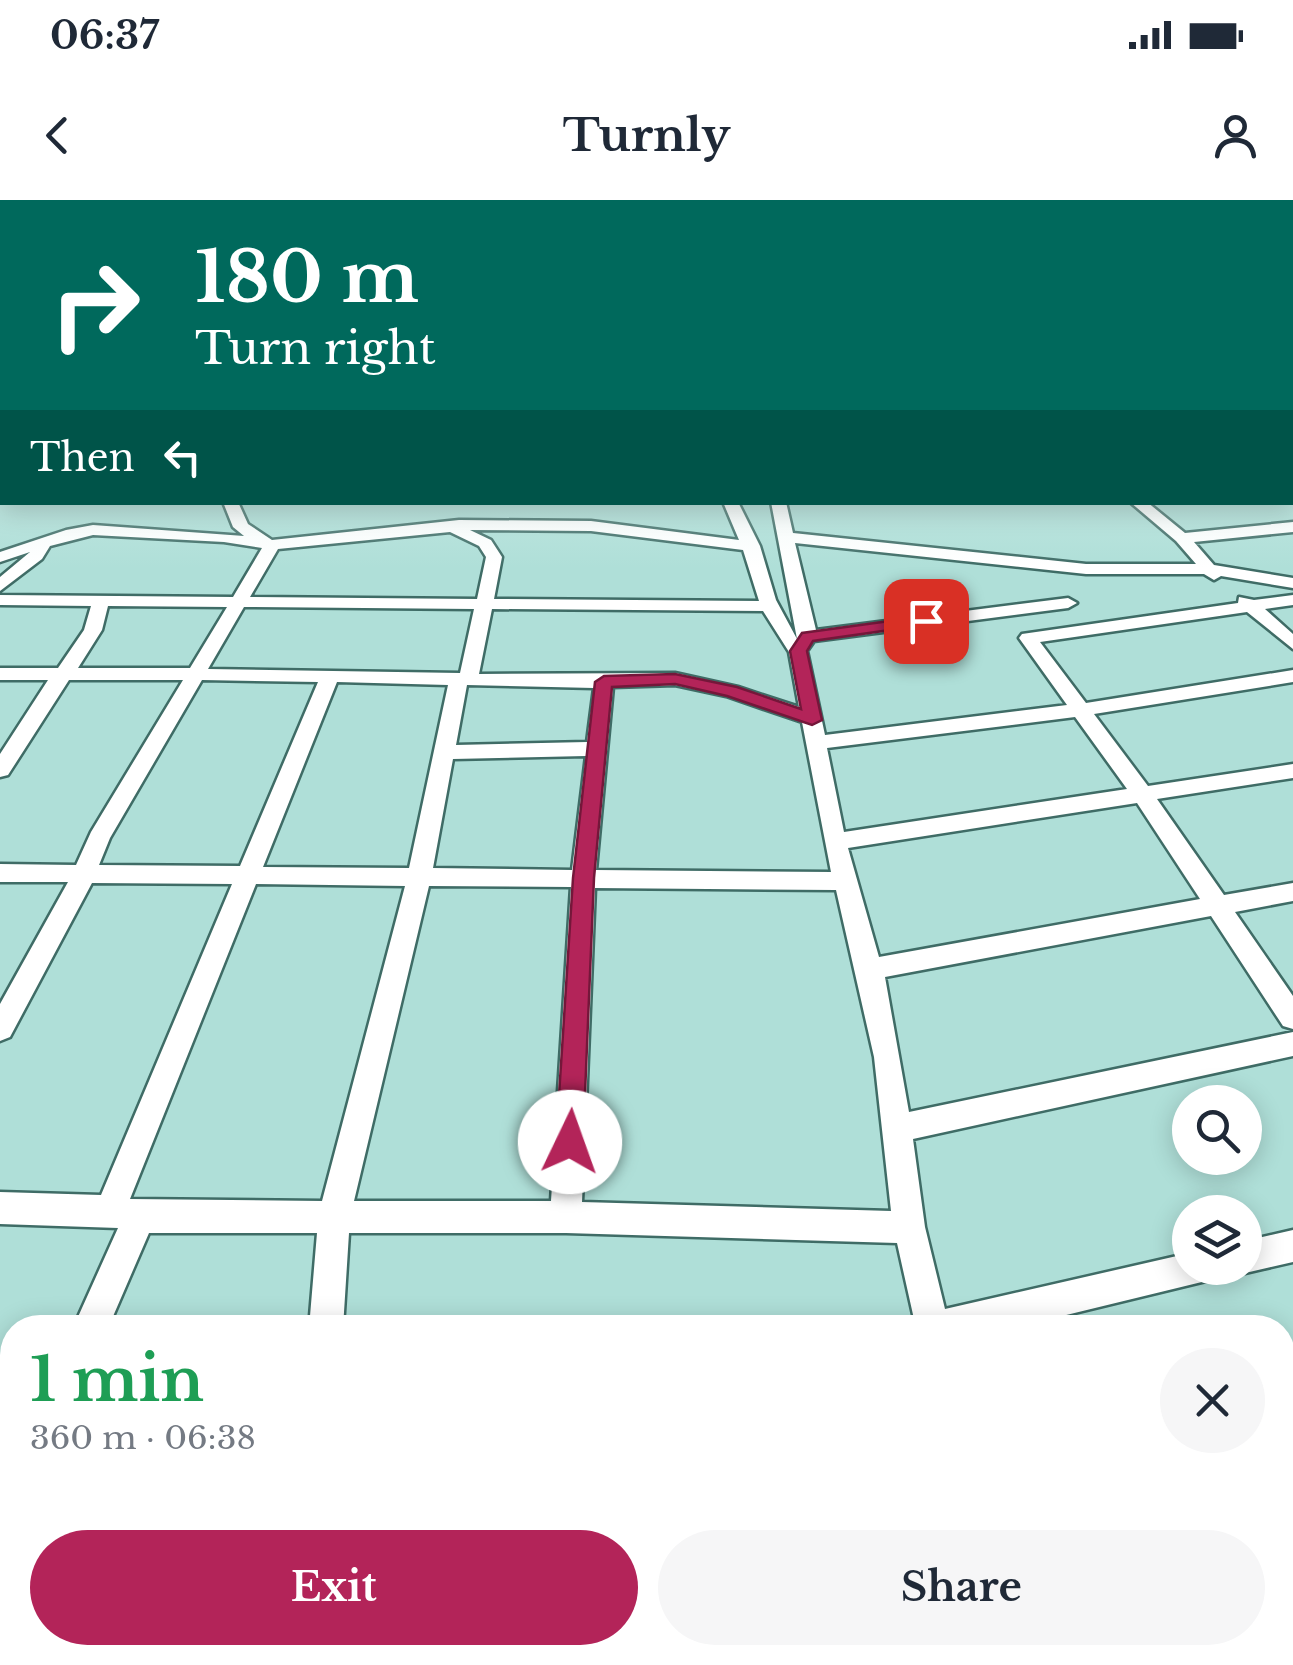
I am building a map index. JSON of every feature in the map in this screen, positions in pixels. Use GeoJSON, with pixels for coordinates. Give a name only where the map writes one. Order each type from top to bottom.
{"type":"FeatureCollection","features":[{"type":"Feature","properties":{"kind":"street"},"geometry":{"type":"LineString","coordinates":[[231,505],[242,527],[267,543]]}},
{"type":"Feature","properties":{"kind":"street"},"geometry":{"type":"LineString","coordinates":[[452,526],[462,505]]}},
{"type":"Feature","properties":{"kind":"street"},"geometry":{"type":"LineString","coordinates":[[732,505],[752,546],[780,634],[803,644],[1068,602]]}},
{"type":"Feature","properties":{"kind":"street"},"geometry":{"type":"LineString","coordinates":[[779,505],[835,842],[870,969],[898,1128],[908,1228],[931,1315]]}},
{"type":"Feature","properties":{"kind":"street"},"geometry":{"type":"LineString","coordinates":[[1141,505],[1182,538],[1208,569],[1293,644]]}},
{"type":"Feature","properties":{"kind":"street"},"geometry":{"type":"LineString","coordinates":[[327,1315],[334,1217],[494,557],[492,549],[465,530],[452,526]]}},
{"type":"Feature","properties":{"kind":"street"},"geometry":{"type":"LineString","coordinates":[[0,557],[72,533],[110,529],[267,543],[452,526],[591,526],[752,546]]}},
{"type":"Feature","properties":{"kind":"street"},"geometry":{"type":"LineString","coordinates":[[1182,538],[1293,527]]}},
{"type":"Feature","properties":{"kind":"street"},"geometry":{"type":"LineString","coordinates":[[786,537],[1086,569],[1208,569],[1293,584]]}},
{"type":"Feature","properties":{"kind":"street"},"geometry":{"type":"LineString","coordinates":[[0,586],[36,556],[44,542]]}},
{"type":"Feature","properties":{"kind":"street"},"geometry":{"type":"LineString","coordinates":[[0,1028],[72,902],[99,838],[239,601],[267,543]]}},
{"type":"Feature","properties":{"kind":"street"},"geometry":{"type":"LineString","coordinates":[[0,600],[770,606]]}},
{"type":"Feature","properties":{"kind":"street"},"geometry":{"type":"LineString","coordinates":[[0,770],[36,710],[92,634],[100,600]]}},
{"type":"Feature","properties":{"kind":"street"},"geometry":{"type":"LineString","coordinates":[[1028,638],[1293,600]]}},
{"type":"Feature","properties":{"kind":"street"},"geometry":{"type":"LineString","coordinates":[[1006,611],[1143,795],[1293,1018]]}},
{"type":"Feature","properties":{"kind":"street"},"geometry":{"type":"LineString","coordinates":[[0,674],[604,682],[675,679],[731,691],[815,731],[1078,710],[1293,676]]}},
{"type":"Feature","properties":{"kind":"street"},"geometry":{"type":"LineString","coordinates":[[94,1315],[125,1214],[330,676]]}},
{"type":"Feature","properties":{"kind":"street"},"geometry":{"type":"LineString","coordinates":[[566,1216],[584,878],[604,682]]}},
{"type":"Feature","properties":{"kind":"street"},"geometry":{"type":"LineString","coordinates":[[444,752],[597,749]]}},
{"type":"Feature","properties":{"kind":"street"},"geometry":{"type":"LineString","coordinates":[[835,842],[1293,771]]}},
{"type":"Feature","properties":{"kind":"street"},"geometry":{"type":"LineString","coordinates":[[0,873],[846,881]]}},
{"type":"Feature","properties":{"kind":"street"},"geometry":{"type":"LineString","coordinates":[[870,969],[1293,892]]}},
{"type":"Feature","properties":{"kind":"street"},"geometry":{"type":"LineString","coordinates":[[898,1128],[1293,1044]]}},
{"type":"Feature","properties":{"kind":"street"},"geometry":{"type":"LineString","coordinates":[[0,1208],[334,1217],[566,1216],[908,1228]]}},
{"type":"Feature","properties":{"kind":"street"},"geometry":{"type":"LineString","coordinates":[[1262,1253],[1293,1246]]}},
{"type":"Feature","properties":{"kind":"street"},"geometry":{"type":"LineString","coordinates":[[992,1315],[1172,1274]]}},
{"type":"Feature","properties":{"kind":"route"},"geometry":{"type":"LineString","coordinates":[[570,1142],[584,878],[604,682],[675,679],[731,691],[812,720],[798,651],[808,636],[926,621]]}}]}
